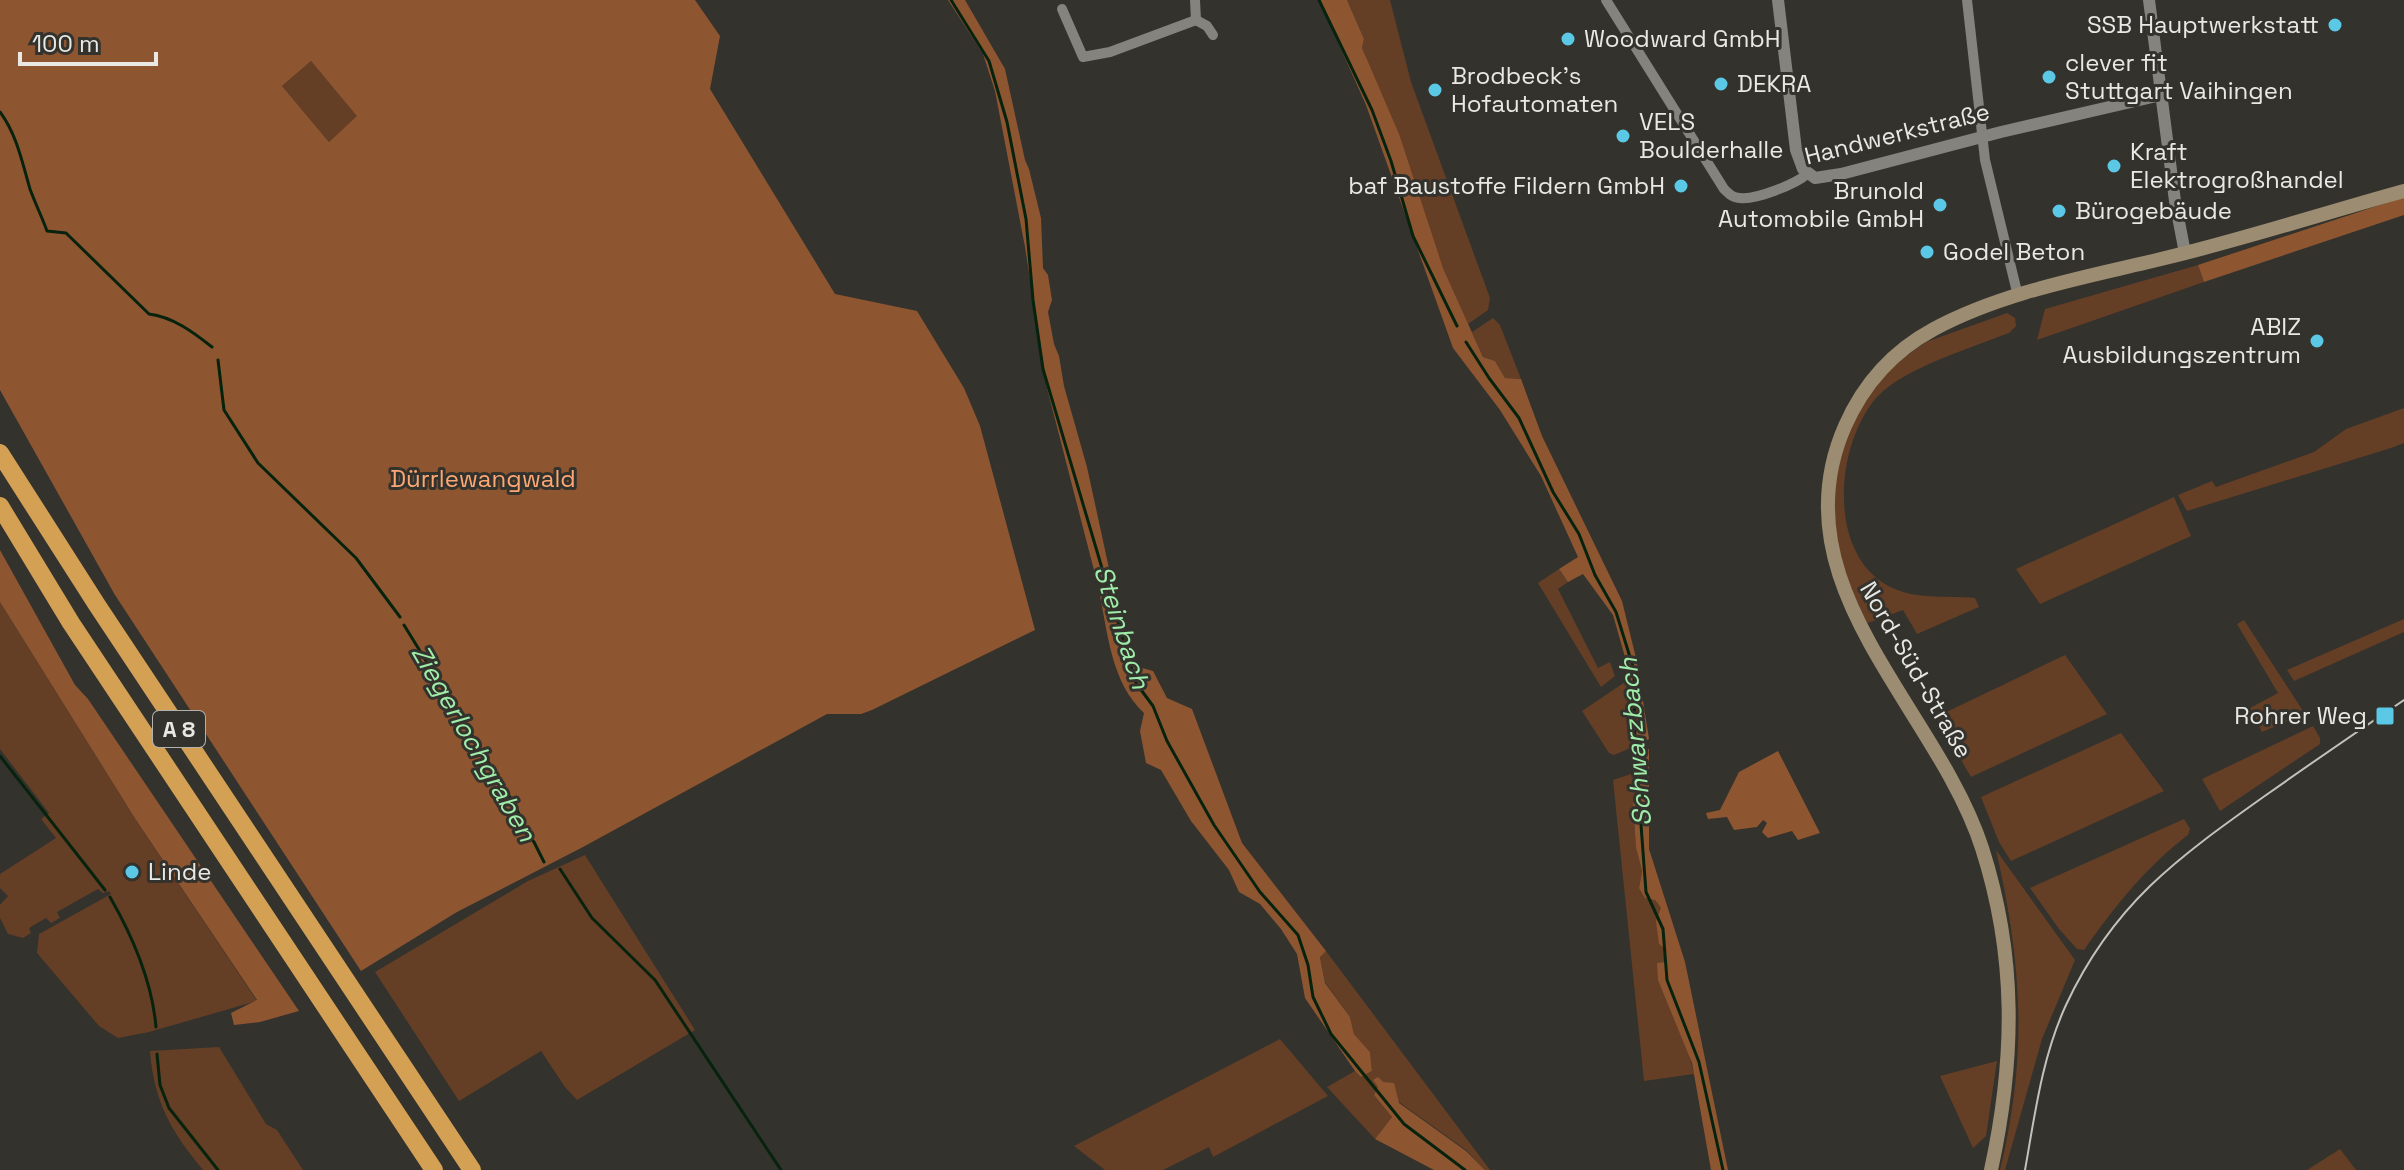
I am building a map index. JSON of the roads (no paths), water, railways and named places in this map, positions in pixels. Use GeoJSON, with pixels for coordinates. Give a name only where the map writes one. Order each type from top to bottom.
{"type":"FeatureCollection","features":[{"type":"Feature","properties":{"kind":"highway","name":"A 8"},"geometry":{"type":"LineString","coordinates":[[0,453],[81,582],[472,1170]]}},
{"type":"Feature","properties":{"kind":"highway","name":"A 8"},"geometry":{"type":"LineString","coordinates":[[0,506],[71,623],[434,1170]]}},
{"type":"Feature","properties":{"kind":"main road","name":"Nord-Süd-Straße"},"geometry":{"type":"LineString","coordinates":[[1991,1170],[2005,1101],[2010,1042],[2010,996],[2000,918],[1972,820],[1943,762],[1866,637],[1841,584],[1830,539],[1829,492],[1836,449],[1843,430],[1861,394],[1882,367],[1898,352],[1953,319],[2018,296],[2404,191]]}},
{"type":"Feature","properties":{"kind":"street"},"geometry":{"type":"LineString","coordinates":[[1195,0],[1196,20]]}},
{"type":"Feature","properties":{"kind":"street","name":"Handwerkstraße"},"geometry":{"type":"LineString","coordinates":[[1606,0],[1724,189],[1731,196],[1745,199],[1795,184],[1807,174],[1820,178],[1841,174],[2161,95]]}},
{"type":"Feature","properties":{"kind":"street"},"geometry":{"type":"LineString","coordinates":[[1778,0],[1796,150],[1800,166],[1807,174]]}},
{"type":"Feature","properties":{"kind":"street"},"geometry":{"type":"LineString","coordinates":[[1967,0],[1989,185],[2018,296]]}},
{"type":"Feature","properties":{"kind":"street"},"geometry":{"type":"LineString","coordinates":[[2149,0],[2175,201],[2185,253]]}},
{"type":"Feature","properties":{"kind":"street"},"geometry":{"type":"LineString","coordinates":[[1062,9],[1083,57],[1110,52],[1196,20],[1207,26],[1213,35]]}},
{"type":"Feature","properties":{"kind":"waterway","name":"Steinbach"},"geometry":{"type":"LineString","coordinates":[[951,0],[989,61],[1007,122],[1026,219],[1043,369],[1136,683],[1153,706],[1167,741],[1214,825],[1260,892],[1298,935],[1308,965],[1313,997],[1331,1034],[1404,1124],[1465,1170]]}},
{"type":"Feature","properties":{"kind":"waterway","name":"Schwarzbach"},"geometry":{"type":"LineString","coordinates":[[1319,0],[1372,110],[1413,236],[1457,326]]}},
{"type":"Feature","properties":{"kind":"waterway","name":"Ziegerlochgraben"},"geometry":{"type":"LineString","coordinates":[[0,112],[15,139],[47,231],[66,233],[149,314],[174,322],[212,347]]}},
{"type":"Feature","properties":{"kind":"waterway","name":"Schwarzbach"},"geometry":{"type":"LineString","coordinates":[[1466,342],[1519,418],[1553,492],[1579,534],[1595,575],[1616,612],[1634,670],[1635,744],[1646,892],[1663,929],[1667,980],[1699,1062],[1723,1170]]}},
{"type":"Feature","properties":{"kind":"waterway","name":"Ziegerlochgraben"},"geometry":{"type":"LineString","coordinates":[[218,360],[224,410],[258,463],[356,558],[400,617]]}},
{"type":"Feature","properties":{"kind":"waterway","name":"Ziegerlochgraben"},"geometry":{"type":"LineString","coordinates":[[404,625],[511,799],[520,816],[522,829],[534,842],[544,862]]}},
{"type":"Feature","properties":{"kind":"waterway"},"geometry":{"type":"LineString","coordinates":[[0,756],[105,890]]}},
{"type":"Feature","properties":{"kind":"waterway","name":"Ziegerlochgraben"},"geometry":{"type":"LineString","coordinates":[[560,869],[592,918],[655,980],[781,1170]]}},
{"type":"Feature","properties":{"kind":"waterway"},"geometry":{"type":"LineString","coordinates":[[110,897],[140,960],[156,1027]]}},
{"type":"Feature","properties":{"kind":"waterway"},"geometry":{"type":"LineString","coordinates":[[157,1054],[160,1085],[169,1108],[218,1170]]}},
{"type":"Feature","properties":{"kind":"tram line"},"geometry":{"type":"LineString","coordinates":[[2025,1170],[2040,1086],[2051,1045],[2066,1005],[2105,937],[2152,884],[2178,861],[2286,781],[2404,700]]}},
{"type":"Feature","properties":{"kind":"place","name":"SSB Hauptwerkstatt"},"geometry":{"type":"Point","coordinates":[2335,25]}},
{"type":"Feature","properties":{"kind":"place","name":"Woodward GmbH"},"geometry":{"type":"Point","coordinates":[1568,39]}},
{"type":"Feature","properties":{"kind":"place","name":"clever fit Stuttgart Vaihingen"},"geometry":{"type":"Point","coordinates":[2049,77]}},
{"type":"Feature","properties":{"kind":"place","name":"DEKRA"},"geometry":{"type":"Point","coordinates":[1721,84]}},
{"type":"Feature","properties":{"kind":"place","name":"Brodbeck's Hofautomaten"},"geometry":{"type":"Point","coordinates":[1435,90]}},
{"type":"Feature","properties":{"kind":"place","name":"VELS Boulderhalle"},"geometry":{"type":"Point","coordinates":[1623,136]}},
{"type":"Feature","properties":{"kind":"place","name":"Kraft Elektrogroßhandel"},"geometry":{"type":"Point","coordinates":[2114,166]}},
{"type":"Feature","properties":{"kind":"place","name":"baf Baustoffe Fildern GmbH"},"geometry":{"type":"Point","coordinates":[1681,186]}},
{"type":"Feature","properties":{"kind":"place","name":"Brunold Automobile GmbH"},"geometry":{"type":"Point","coordinates":[1940,205]}},
{"type":"Feature","properties":{"kind":"place","name":"Bürogebäude"},"geometry":{"type":"Point","coordinates":[2059,211]}},
{"type":"Feature","properties":{"kind":"place","name":"Godel Beton"},"geometry":{"type":"Point","coordinates":[1927,252]}},
{"type":"Feature","properties":{"kind":"place","name":"ABIZ Ausbildungszentrum"},"geometry":{"type":"Point","coordinates":[2317,341]}},
{"type":"Feature","properties":{"kind":"place","name":"Rohrer Weg"},"geometry":{"type":"Point","coordinates":[2385,716]}},
{"type":"Feature","properties":{"kind":"place","name":"Linde"},"geometry":{"type":"Point","coordinates":[132,872]}},
{"type":"Feature","properties":{"kind":"park label","name":"Dürrlewangwald"},"geometry":{"type":"Point","coordinates":[483,479]}}]}
